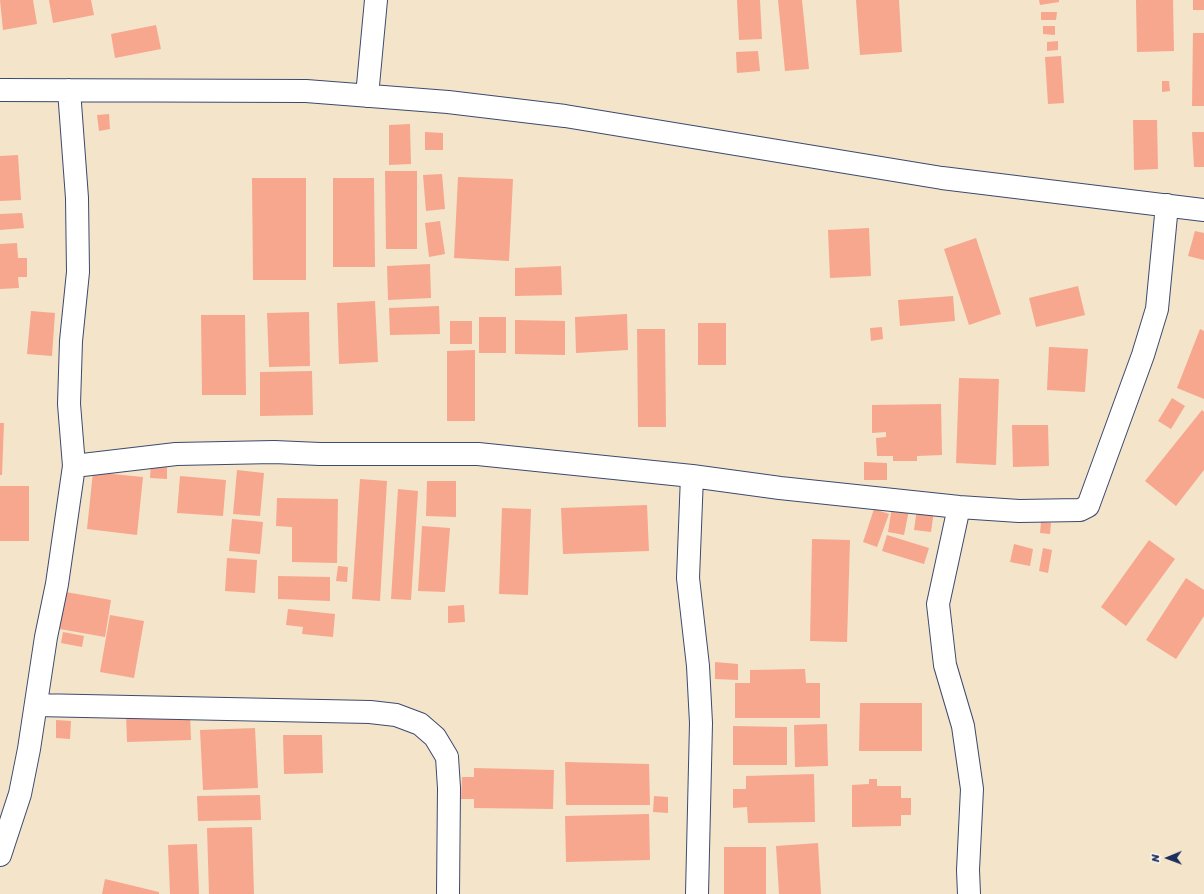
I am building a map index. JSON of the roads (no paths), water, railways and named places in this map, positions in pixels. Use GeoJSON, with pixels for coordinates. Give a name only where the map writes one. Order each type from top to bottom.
{"type":"FeatureCollection","features":[{"type":"Feature","properties":{"kind":"street"},"geometry":{"type":"LineString","coordinates":[[367,96],[376,0]]}},
{"type":"Feature","properties":{"kind":"street"},"geometry":{"type":"LineString","coordinates":[[0,90],[306,91],[448,102],[565,116],[942,178],[1204,210]]}},
{"type":"Feature","properties":{"kind":"street"},"geometry":{"type":"LineString","coordinates":[[0,855],[20,794],[29,749],[46,637],[58,584],[74,466],[69,404],[71,341],[78,272],[78,198],[69,90]]}},
{"type":"Feature","properties":{"kind":"street"},"geometry":{"type":"LineString","coordinates":[[74,466],[176,454],[274,452],[320,454],[478,454],[692,476],[780,488],[959,507],[1019,511],[1080,510],[1088,506],[1143,355],[1157,309],[1166,205]]}},
{"type":"Feature","properties":{"kind":"street"},"geometry":{"type":"LineString","coordinates":[[692,476],[688,578],[698,666],[700,723],[696,894]]}},
{"type":"Feature","properties":{"kind":"street"},"geometry":{"type":"LineString","coordinates":[[959,507],[938,604],[945,666],[964,726],[972,789],[968,870],[969,894]]}},
{"type":"Feature","properties":{"kind":"street"},"geometry":{"type":"LineString","coordinates":[[36,705],[370,712],[396,715],[420,724],[435,737],[448,757],[448,894]]}}]}
